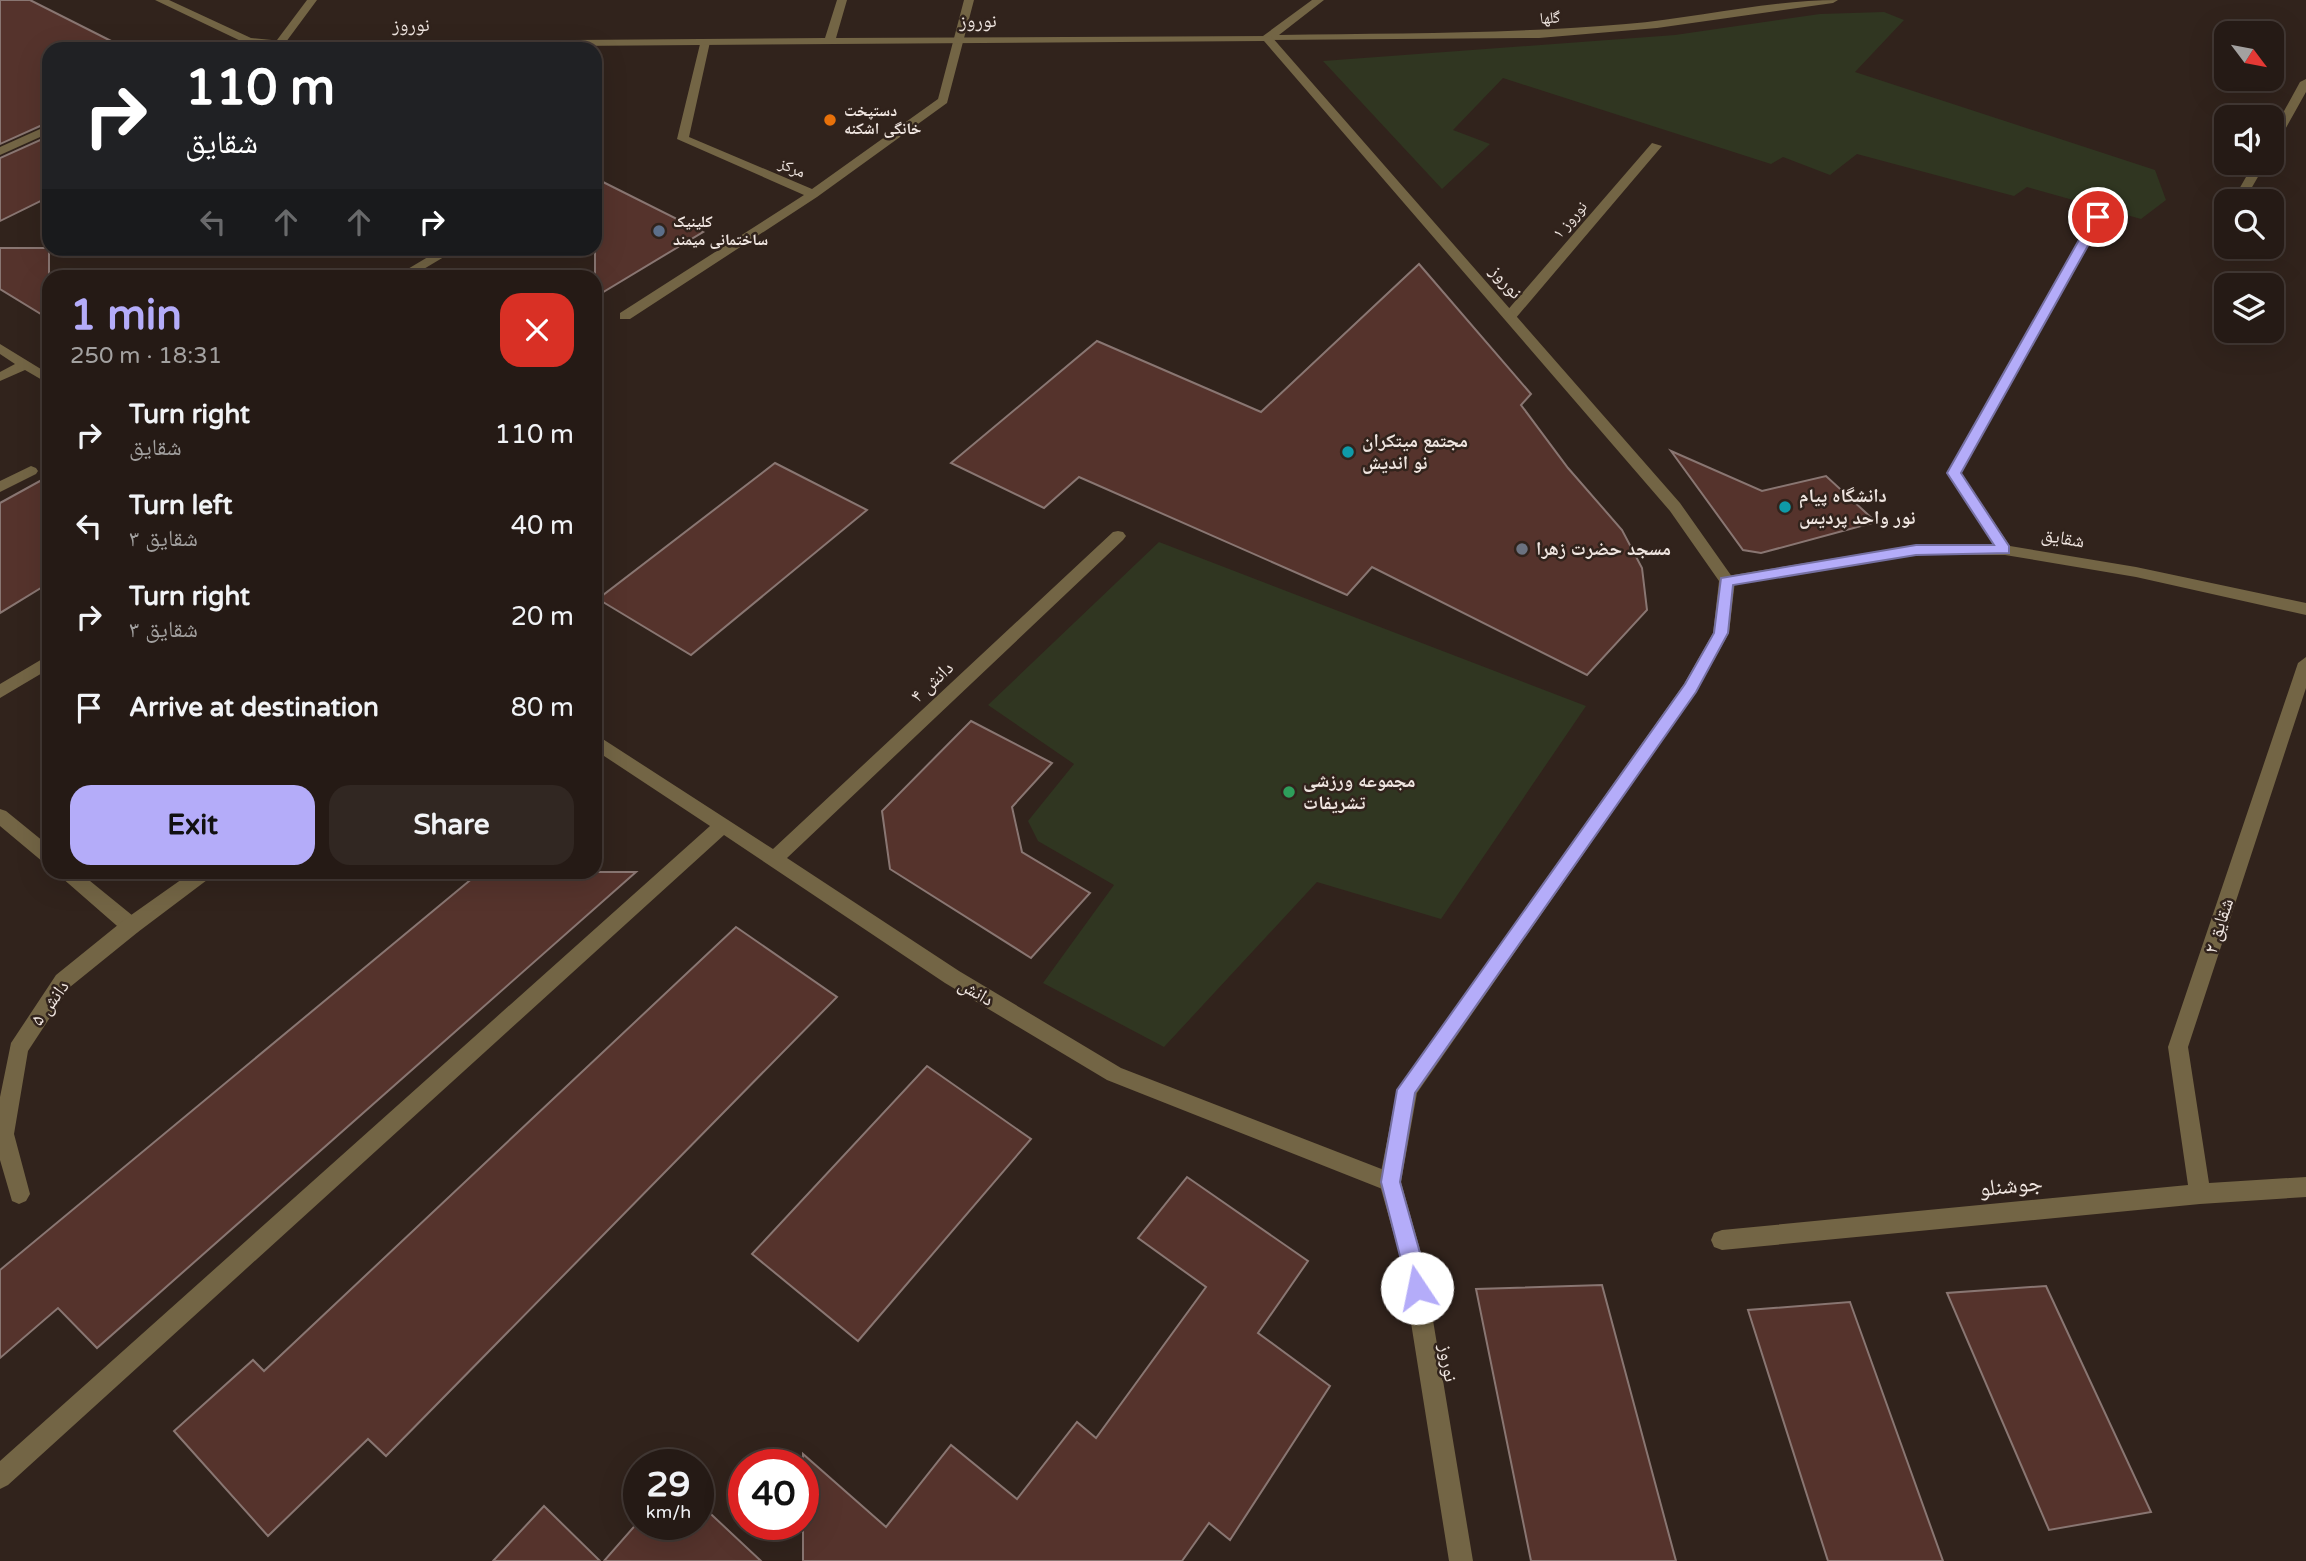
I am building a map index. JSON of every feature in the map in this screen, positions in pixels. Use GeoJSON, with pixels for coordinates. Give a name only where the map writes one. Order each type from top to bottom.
{"type":"FeatureCollection","features":[{"type":"Feature","properties":{"kind":"street","name":"نوروز"},"geometry":{"type":"LineString","coordinates":[[160,0],[249,41],[259,42]]}},
{"type":"Feature","properties":{"kind":"street"},"geometry":{"type":"LineString","coordinates":[[280,42],[312,0]]}},
{"type":"Feature","properties":{"kind":"street"},"geometry":{"type":"LineString","coordinates":[[830,41],[842,0]]}},
{"type":"Feature","properties":{"kind":"street"},"geometry":{"type":"LineString","coordinates":[[813,194],[943,101],[970,0]]}},
{"type":"Feature","properties":{"kind":"street"},"geometry":{"type":"LineString","coordinates":[[1267,38],[1319,0]]}},
{"type":"Feature","properties":{"kind":"street","name":"گلها"},"geometry":{"type":"LineString","coordinates":[[1267,38],[1539,35],[1833,0]]}},
{"type":"Feature","properties":{"kind":"street","name":"نوروز"},"geometry":{"type":"LineString","coordinates":[[602,44],[1267,38],[1675,507],[1727,581],[1721,633],[1690,688],[1406,1090],[1390,1182],[1412,1260],[1461,1561]]}},
{"type":"Feature","properties":{"kind":"street","name":"مرکز"},"geometry":{"type":"LineString","coordinates":[[705,42],[683,139],[813,194]]}},
{"type":"Feature","properties":{"kind":"street"},"geometry":{"type":"LineString","coordinates":[[2284,121],[2306,82]]}},
{"type":"Feature","properties":{"kind":"street"},"geometry":{"type":"LineString","coordinates":[[0,151],[42,132]]}},
{"type":"Feature","properties":{"kind":"street","name":"نوروز ۱"},"geometry":{"type":"LineString","coordinates":[[1510,316],[1656,146]]}},
{"type":"Feature","properties":{"kind":"street","name":"مرکز"},"geometry":{"type":"LineString","coordinates":[[625,316],[813,194]]}},
{"type":"Feature","properties":{"kind":"street"},"geometry":{"type":"LineString","coordinates":[[2004,550],[1954,473],[2098,217]]}},
{"type":"Feature","properties":{"kind":"street"},"geometry":{"type":"LineString","coordinates":[[414,270],[439,256]]}},
{"type":"Feature","properties":{"kind":"street"},"geometry":{"type":"LineString","coordinates":[[0,348],[42,376]]}},
{"type":"Feature","properties":{"kind":"street"},"geometry":{"type":"LineString","coordinates":[[0,377],[25,365]]}},
{"type":"Feature","properties":{"kind":"street"},"geometry":{"type":"LineString","coordinates":[[0,488],[31,471]]}},
{"type":"Feature","properties":{"kind":"street","name":"دانش ۴"},"geometry":{"type":"LineString","coordinates":[[774,859],[1118,536]]}},
{"type":"Feature","properties":{"kind":"street","name":"شقایق"},"geometry":{"type":"LineString","coordinates":[[1727,581],[1916,550],[2004,550],[2136,572],[2306,609]]}},
{"type":"Feature","properties":{"kind":"street","name":"شقایق ۲"},"geometry":{"type":"LineString","coordinates":[[2200,1194],[2178,1047],[2306,663]]}},
{"type":"Feature","properties":{"kind":"street"},"geometry":{"type":"LineString","coordinates":[[0,692],[42,665]]}},
{"type":"Feature","properties":{"kind":"street","name":"دانش"},"geometry":{"type":"LineString","coordinates":[[602,746],[952,977],[1114,1073],[1390,1182]]}},
{"type":"Feature","properties":{"kind":"street"},"geometry":{"type":"LineString","coordinates":[[0,816],[42,851]]}},
{"type":"Feature","properties":{"kind":"street"},"geometry":{"type":"LineString","coordinates":[[0,1477],[723,825]]}},
{"type":"Feature","properties":{"kind":"street"},"geometry":{"type":"LineString","coordinates":[[74,879],[131,926]]}},
{"type":"Feature","properties":{"kind":"street","name":"دانش ۵"},"geometry":{"type":"LineString","coordinates":[[19,1194],[2,1136],[18,1049],[63,981],[195,879]]}},
{"type":"Feature","properties":{"kind":"street","name":"جوشنلو"},"geometry":{"type":"LineString","coordinates":[[1722,1240],[2306,1186]]}},
{"type":"Feature","properties":{"kind":"green space"},"geometry":{"type":"Polygon","coordinates":[[[1884,12],[1904,20],[1855,72],[2155,170],[2166,200],[2141,219],[2027,187],[2014,196],[1857,154],[1830,175],[1783,157],[1771,164],[1503,78],[1453,130],[1490,144],[1442,189],[1323,61],[1675,35],[1820,14],[1884,12]]]}},
{"type":"Feature","properties":{"kind":"green space","name":"مجموعه ورزشی تشریفات"},"geometry":{"type":"Polygon","coordinates":[[[1159,542],[1586,706],[1441,919],[1317,882],[1164,1047],[1043,983],[1114,885],[1038,841],[1028,821],[1074,764],[988,705],[1159,542]]]}},
{"type":"Feature","properties":{"kind":"building"},"geometry":{"type":"Polygon","coordinates":[[[0,0],[30,0],[113,42],[42,42],[42,125],[0,144],[0,0]]]}},
{"type":"Feature","properties":{"kind":"building"},"geometry":{"type":"Polygon","coordinates":[[[42,139],[42,200],[0,221],[0,158],[42,139]]]}},
{"type":"Feature","properties":{"kind":"building"},"geometry":{"type":"Polygon","coordinates":[[[602,182],[703,232],[602,293],[602,270],[595,270],[595,256],[602,256],[602,182]]]}},
{"type":"Feature","properties":{"kind":"building"},"geometry":{"type":"Polygon","coordinates":[[[0,248],[42,248],[42,256],[49,256],[49,270],[42,270],[42,315],[0,289],[0,248]]]}},
{"type":"Feature","properties":{"kind":"building"},"geometry":{"type":"Polygon","coordinates":[[[1419,264],[1531,394],[1521,405],[1568,468],[1622,530],[1642,568],[1647,610],[1587,675],[1372,567],[1347,595],[1079,477],[1044,508],[951,463],[1097,341],[1261,412],[1419,264]]]}},
{"type":"Feature","properties":{"kind":"building","name":"دانشگاه پیام نور واحد پردیس"},"geometry":{"type":"Polygon","coordinates":[[[1671,451],[1762,491],[1826,476],[1876,522],[1761,553],[1743,550],[1671,451]]]}},
{"type":"Feature","properties":{"kind":"building"},"geometry":{"type":"Polygon","coordinates":[[[775,463],[867,510],[691,655],[602,601],[602,596],[775,463]]]}},
{"type":"Feature","properties":{"kind":"building"},"geometry":{"type":"Polygon","coordinates":[[[42,480],[42,587],[0,613],[0,503],[42,480]]]}},
{"type":"Feature","properties":{"kind":"building"},"geometry":{"type":"Polygon","coordinates":[[[971,721],[1052,763],[1012,807],[1022,852],[1090,893],[1031,958],[890,869],[882,811],[971,721]]]}},
{"type":"Feature","properties":{"kind":"building"},"geometry":{"type":"Polygon","coordinates":[[[602,872],[636,872],[97,1348],[58,1308],[0,1358],[0,1270],[472,879],[602,879],[602,872]]]}},
{"type":"Feature","properties":{"kind":"building"},"geometry":{"type":"Polygon","coordinates":[[[736,927],[837,997],[386,1456],[368,1439],[268,1536],[174,1431],[253,1360],[264,1371],[736,927]]]}},
{"type":"Feature","properties":{"kind":"building"},"geometry":{"type":"Polygon","coordinates":[[[927,1066],[1031,1139],[858,1341],[752,1254],[927,1066]]]}},
{"type":"Feature","properties":{"kind":"building"},"geometry":{"type":"Polygon","coordinates":[[[1187,1177],[1308,1261],[1258,1333],[1330,1386],[1230,1540],[1209,1523],[1182,1561],[803,1561],[803,1540],[819,1540],[819,1468],[886,1527],[951,1445],[1017,1499],[1077,1422],[1096,1438],[1206,1287],[1138,1238],[1187,1177]]]}},
{"type":"Feature","properties":{"kind":"building"},"geometry":{"type":"Polygon","coordinates":[[[1602,1285],[1676,1561],[1531,1561],[1476,1289],[1602,1285]]]}},
{"type":"Feature","properties":{"kind":"building"},"geometry":{"type":"Polygon","coordinates":[[[2046,1286],[2151,1512],[2049,1530],[1947,1293],[2046,1286]]]}},
{"type":"Feature","properties":{"kind":"building"},"geometry":{"type":"Polygon","coordinates":[[[1850,1302],[1943,1561],[1828,1561],[1748,1310],[1850,1302]]]}},
{"type":"Feature","properties":{"kind":"building"},"geometry":{"type":"Polygon","coordinates":[[[544,1506],[600,1561],[493,1561],[544,1506]]]}},
{"type":"Feature","properties":{"kind":"building"},"geometry":{"type":"Polygon","coordinates":[[[714,1517],[728,1530],[728,1540],[739,1540],[761,1561],[604,1561],[623,1539],[714,1540],[714,1517]]]}},
{"type":"Feature","properties":{"kind":"place","name":"دستپخت خانگی اشکنه"},"geometry":{"type":"Point","coordinates":[830,120]}},
{"type":"Feature","properties":{"kind":"place","name":"کلینیک ساختمانی میمند"},"geometry":{"type":"Point","coordinates":[659,231]}},
{"type":"Feature","properties":{"kind":"place","name":"مجتمع میتکران نو اندیش"},"geometry":{"type":"Point","coordinates":[1348,452]}},
{"type":"Feature","properties":{"kind":"place","name":"دانشگاه پیام نور واحد پردیس"},"geometry":{"type":"Point","coordinates":[1785,507]}},
{"type":"Feature","properties":{"kind":"place","name":"مسجد حضرت زهرا"},"geometry":{"type":"Point","coordinates":[1522,549]}},
{"type":"Feature","properties":{"kind":"place","name":"مجموعه ورزشی تشریفات"},"geometry":{"type":"Point","coordinates":[1289,792]}},
{"type":"Feature","properties":{"kind":"route"},"geometry":{"type":"LineString","coordinates":[[1417,1288],[1390,1182],[1406,1090],[1690,688],[1721,633],[1727,581],[1916,550],[2004,550],[1954,473],[2098,217]]}}]}
